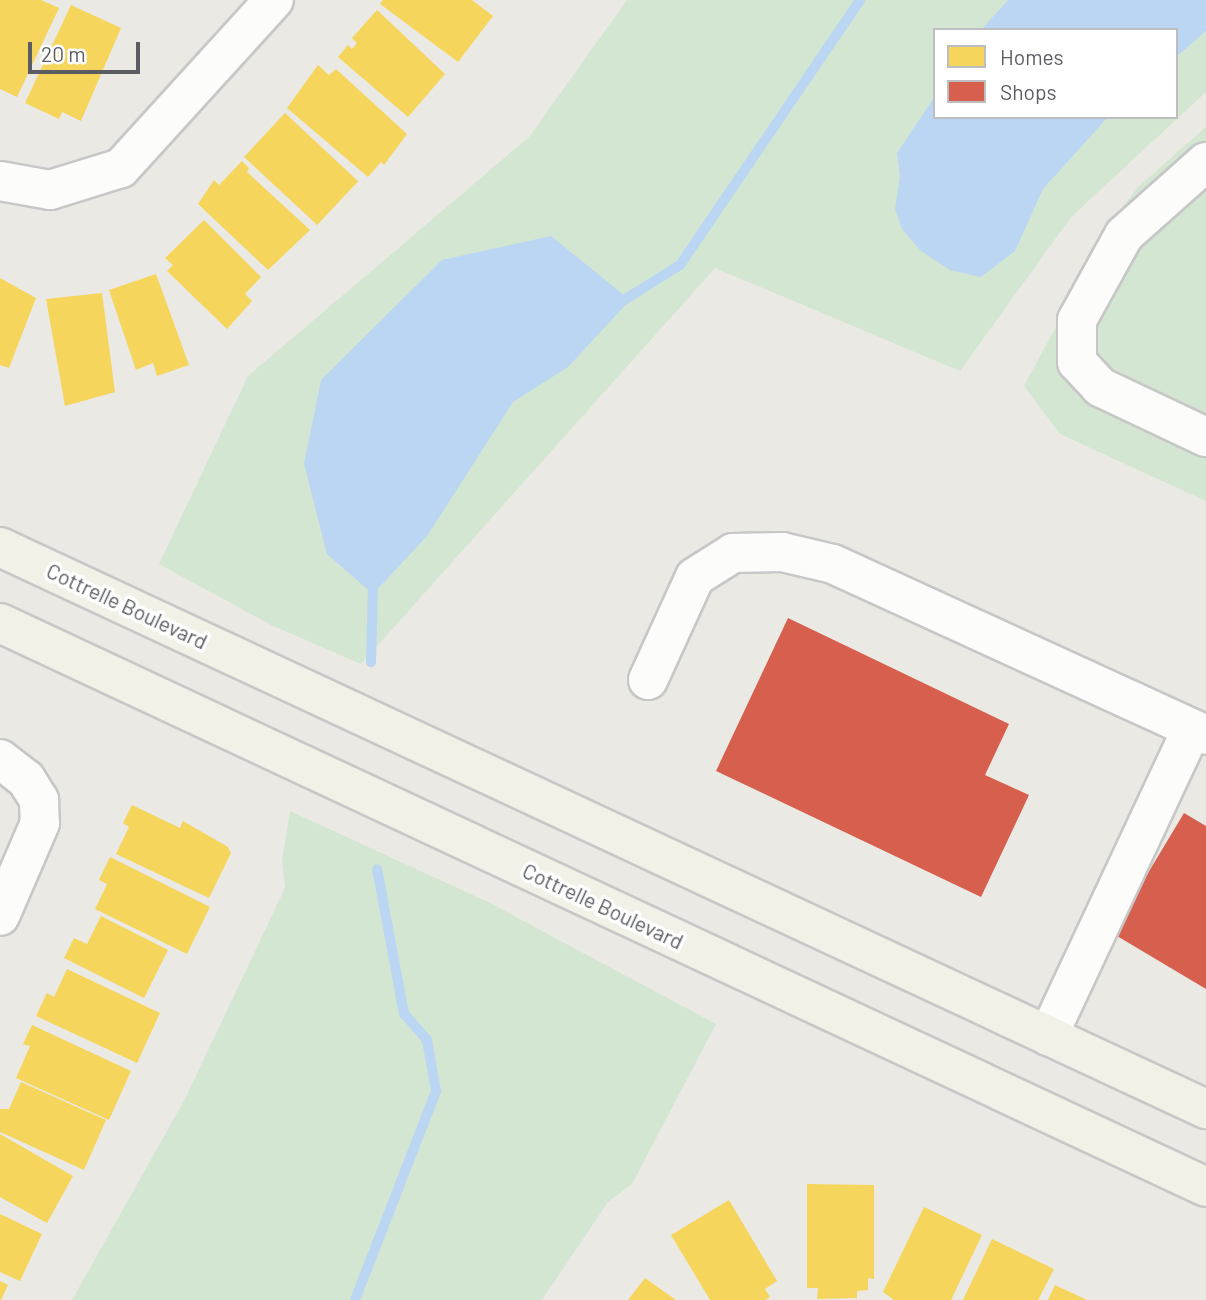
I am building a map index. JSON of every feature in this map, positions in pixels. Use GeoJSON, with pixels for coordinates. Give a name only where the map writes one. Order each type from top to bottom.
{"type":"FeatureCollection","features":[{"type":"Feature","properties":{"kind":"main road","name":"Cottrelle Boulevard"},"geometry":{"type":"LineString","coordinates":[[0,547],[1206,1109]]}},
{"type":"Feature","properties":{"kind":"main road","name":"Cottrelle Boulevard"},"geometry":{"type":"LineString","coordinates":[[0,623],[1206,1187]]}},
{"type":"Feature","properties":{"kind":"street"},"geometry":{"type":"LineString","coordinates":[[0,181],[50,190],[121,168],[274,0]]}},
{"type":"Feature","properties":{"kind":"street"},"geometry":{"type":"LineString","coordinates":[[1206,162],[1124,235],[1077,320],[1077,362],[1100,387],[1206,437]]}},
{"type":"Feature","properties":{"kind":"street"},"geometry":{"type":"LineString","coordinates":[[648,680],[695,577],[733,553],[782,552],[833,564],[1199,732],[1048,1036]]}},
{"type":"Feature","properties":{"kind":"street"},"geometry":{"type":"LineString","coordinates":[[0,759],[26,779],[39,800],[40,823],[0,916]]}},
{"type":"Feature","properties":{"kind":"green space"},"geometry":{"type":"Polygon","coordinates":[[[627,0],[1206,0],[1206,92],[1178,118],[1178,28],[933,28],[933,119],[1177,119],[1071,217],[960,371],[715,268],[361,664],[271,625],[159,564],[248,376],[529,137],[627,0]]]}},
{"type":"Feature","properties":{"kind":"green space"},"geometry":{"type":"Polygon","coordinates":[[[1206,127],[1206,501],[1060,434],[1024,386],[1115,217],[1139,186],[1206,127]]]}},
{"type":"Feature","properties":{"kind":"green space"},"geometry":{"type":"Polygon","coordinates":[[[290,811],[490,903],[716,1024],[632,1184],[608,1202],[542,1300],[72,1300],[185,1099],[285,888],[282,860],[290,811]]]}},
{"type":"Feature","properties":{"kind":"water"},"geometry":{"type":"Polygon","coordinates":[[[1008,0],[1206,0],[1206,31],[1178,55],[1178,28],[983,28],[1008,0]]]}},
{"type":"Feature","properties":{"kind":"water"},"geometry":{"type":"Polygon","coordinates":[[[933,99],[933,119],[1106,119],[1043,189],[1015,251],[981,277],[950,270],[921,251],[902,229],[895,209],[900,176],[897,153],[933,99]]]}},
{"type":"Feature","properties":{"kind":"water"},"geometry":{"type":"Polygon","coordinates":[[[551,236],[630,300],[568,367],[513,402],[427,536],[373,594],[327,554],[304,464],[321,380],[442,260],[551,236]]]}},
{"type":"Feature","properties":{"kind":"building: Homes"},"geometry":{"type":"Polygon","coordinates":[[[0,0],[41,0],[59,8],[17,97],[0,89],[0,0]]]}},
{"type":"Feature","properties":{"kind":"building: Homes"},"geometry":{"type":"Polygon","coordinates":[[[383,0],[472,0],[493,16],[458,62],[380,4],[383,0]]]}},
{"type":"Feature","properties":{"kind":"building: Homes"},"geometry":{"type":"Polygon","coordinates":[[[71,5],[121,28],[81,121],[62,112],[59,119],[25,103],[71,5]]]}},
{"type":"Feature","properties":{"kind":"building: Homes"},"geometry":{"type":"Polygon","coordinates":[[[377,10],[445,74],[408,117],[338,57],[348,45],[352,49],[357,43],[352,38],[377,10]]]}},
{"type":"Feature","properties":{"kind":"building: Homes"},"geometry":{"type":"Polygon","coordinates":[[[318,65],[329,75],[336,69],[407,134],[384,165],[381,162],[368,177],[287,108],[318,65]]]}},
{"type":"Feature","properties":{"kind":"building: Homes"},"geometry":{"type":"Polygon","coordinates":[[[285,113],[358,181],[317,225],[244,157],[285,113]]]}},
{"type":"Feature","properties":{"kind":"building: Homes"},"geometry":{"type":"Polygon","coordinates":[[[242,161],[249,168],[247,172],[310,230],[268,270],[198,204],[214,180],[219,185],[242,161]]]}},
{"type":"Feature","properties":{"kind":"building: Homes"},"geometry":{"type":"Polygon","coordinates":[[[204,220],[261,277],[245,294],[252,301],[227,329],[167,271],[173,265],[165,258],[204,220]]]}},
{"type":"Feature","properties":{"kind":"building: Homes"},"geometry":{"type":"Polygon","coordinates":[[[156,274],[189,365],[157,376],[153,363],[136,370],[109,290],[156,274]]]}},
{"type":"Feature","properties":{"kind":"building: Homes"},"geometry":{"type":"Polygon","coordinates":[[[0,278],[36,298],[9,368],[0,365],[0,278]]]}},
{"type":"Feature","properties":{"kind":"building: Homes"},"geometry":{"type":"Polygon","coordinates":[[[102,293],[115,392],[65,406],[46,299],[102,293]]]}},
{"type":"Feature","properties":{"kind":"building: Homes"},"geometry":{"type":"Polygon","coordinates":[[[132,805],[180,828],[183,821],[228,847],[231,853],[209,898],[116,854],[129,827],[123,823],[132,805]]]}},
{"type":"Feature","properties":{"kind":"building: Homes"},"geometry":{"type":"Polygon","coordinates":[[[110,857],[210,907],[187,954],[95,909],[107,884],[99,880],[110,857]]]}},
{"type":"Feature","properties":{"kind":"building: Homes"},"geometry":{"type":"Polygon","coordinates":[[[101,916],[168,950],[144,998],[64,958],[74,938],[87,944],[101,916]]]}},
{"type":"Feature","properties":{"kind":"building: Homes"},"geometry":{"type":"Polygon","coordinates":[[[67,969],[160,1013],[137,1063],[36,1016],[47,993],[54,997],[67,969]]]}},
{"type":"Feature","properties":{"kind":"building: Homes"},"geometry":{"type":"Polygon","coordinates":[[[32,1025],[131,1071],[109,1120],[16,1078],[30,1046],[23,1044],[32,1025]]]}},
{"type":"Feature","properties":{"kind":"building: Homes"},"geometry":{"type":"Polygon","coordinates":[[[21,1082],[106,1120],[84,1170],[0,1132],[0,1109],[9,1109],[21,1082]]]}},
{"type":"Feature","properties":{"kind":"building: Homes"},"geometry":{"type":"Polygon","coordinates":[[[0,1134],[73,1176],[47,1223],[0,1197],[0,1134]]]}},
{"type":"Feature","properties":{"kind":"building: Homes"},"geometry":{"type":"Polygon","coordinates":[[[807,1184],[874,1185],[874,1279],[868,1278],[868,1290],[857,1291],[857,1298],[817,1299],[818,1288],[807,1288],[807,1184]]]}},
{"type":"Feature","properties":{"kind":"building: Homes"},"geometry":{"type":"Polygon","coordinates":[[[729,1200],[777,1281],[765,1289],[770,1297],[765,1300],[710,1300],[671,1235],[729,1200]]]}},
{"type":"Feature","properties":{"kind":"building: Homes"},"geometry":{"type":"Polygon","coordinates":[[[924,1207],[982,1235],[951,1300],[894,1300],[883,1292],[924,1207]]]}},
{"type":"Feature","properties":{"kind":"building: Homes"},"geometry":{"type":"Polygon","coordinates":[[[0,1214],[42,1234],[20,1281],[0,1272],[0,1214]]]}},
{"type":"Feature","properties":{"kind":"building: Homes"},"geometry":{"type":"Polygon","coordinates":[[[992,1239],[1054,1269],[1038,1300],[963,1300],[992,1239]]]}},
{"type":"Feature","properties":{"kind":"building: Homes"},"geometry":{"type":"Polygon","coordinates":[[[645,1278],[676,1300],[628,1300],[645,1278]]]}},
{"type":"Feature","properties":{"kind":"building: Homes"},"geometry":{"type":"Polygon","coordinates":[[[0,1281],[8,1285],[1,1300],[0,1300],[0,1281]]]}},
{"type":"Feature","properties":{"kind":"building: Homes"},"geometry":{"type":"Polygon","coordinates":[[[1055,1285],[1087,1300],[1048,1300],[1055,1285]]]}},
{"type":"Feature","properties":{"kind":"building: Shops"},"geometry":{"type":"Polygon","coordinates":[[[788,618],[1009,724],[985,775],[1029,795],[981,897],[716,771],[788,618]]]}},
{"type":"Feature","properties":{"kind":"building: Shops"},"geometry":{"type":"Polygon","coordinates":[[[1184,813],[1206,826],[1206,989],[1112,933],[1184,813]]]}},
{"type":"Feature","properties":{"kind":"waterway"},"geometry":{"type":"LineString","coordinates":[[616,305],[680,265],[860,0]]}},
{"type":"Feature","properties":{"kind":"waterway"},"geometry":{"type":"LineString","coordinates":[[371,662],[373,583]]}},
{"type":"Feature","properties":{"kind":"waterway"},"geometry":{"type":"LineString","coordinates":[[355,1300],[436,1091],[427,1040],[404,1014],[377,869]]}}]}
